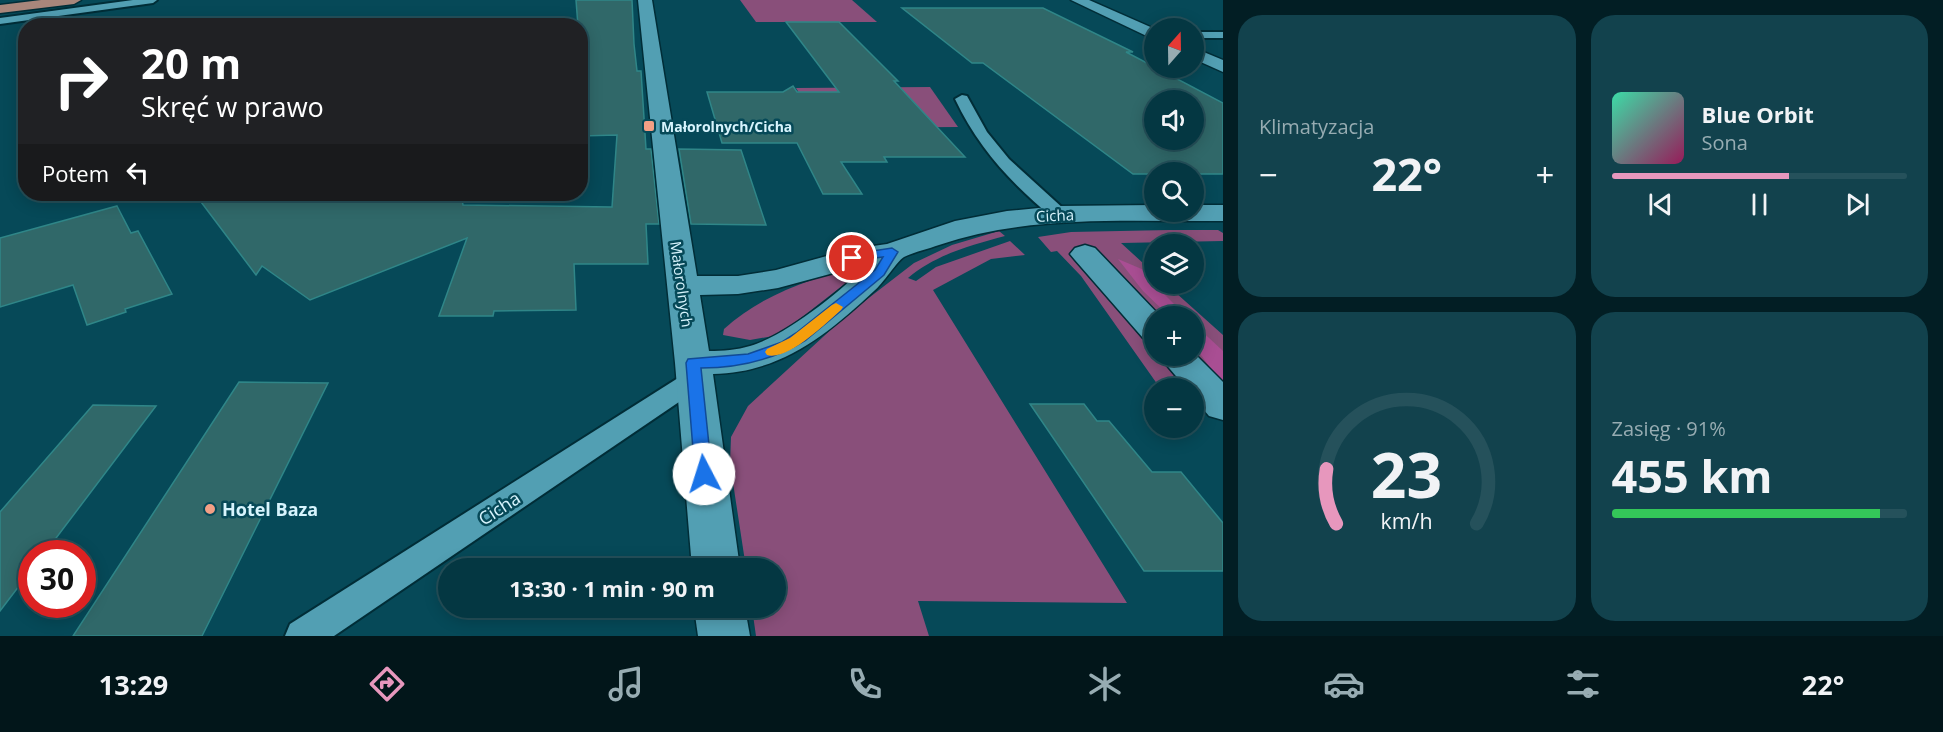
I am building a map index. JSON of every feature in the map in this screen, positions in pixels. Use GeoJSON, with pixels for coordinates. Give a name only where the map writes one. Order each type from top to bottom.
{"type":"FeatureCollection","features":[{"type":"Feature","properties":{"kind":"main road"},"geometry":{"type":"LineString","coordinates":[[0,7],[41,0]]}},
{"type":"Feature","properties":{"kind":"main road"},"geometry":{"type":"LineString","coordinates":[[0,7],[74,0]]}},
{"type":"Feature","properties":{"kind":"street","name":"Małorolnych"},"geometry":{"type":"LineString","coordinates":[[645,0],[653,45],[694,371],[715,558]]}},
{"type":"Feature","properties":{"kind":"street"},"geometry":{"type":"LineString","coordinates":[[1078,0],[1144,30]]}},
{"type":"Feature","properties":{"kind":"street"},"geometry":{"type":"LineString","coordinates":[[1204,58],[1223,67]]}},
{"type":"Feature","properties":{"kind":"street","name":"Cicha"},"geometry":{"type":"LineString","coordinates":[[682,286],[758,283],[852,258],[892,252],[965,227],[1007,219],[1059,214],[1223,213]]}},
{"type":"Feature","properties":{"kind":"street"},"geometry":{"type":"LineString","coordinates":[[694,371],[718,363],[750,358],[787,345],[879,272],[892,252]]}},
{"type":"Feature","properties":{"kind":"street"},"geometry":{"type":"LineString","coordinates":[[1085,254],[1144,319]]}},
{"type":"Feature","properties":{"kind":"street"},"geometry":{"type":"LineString","coordinates":[[1186,366],[1223,406]]}},
{"type":"Feature","properties":{"kind":"street"},"geometry":{"type":"LineString","coordinates":[[721,618],[724,636]]}},
{"type":"Feature","properties":{"kind":"lane"},"geometry":{"type":"LineString","coordinates":[[22,18],[153,0]]}},
{"type":"Feature","properties":{"kind":"lane"},"geometry":{"type":"LineString","coordinates":[[0,21],[18,19]]}},
{"type":"Feature","properties":{"kind":"lane"},"geometry":{"type":"LineString","coordinates":[[1204,35],[1223,35]]}},
{"type":"Feature","properties":{"kind":"lane"},"geometry":{"type":"LineString","coordinates":[[962,99],[970,119],[994,154],[1016,179],[1059,214]]}},
{"type":"Feature","properties":{"kind":"lane","name":"Cicha"},"geometry":{"type":"LineString","coordinates":[[303,636],[694,371]]}},
{"type":"Feature","properties":{"kind":"shaded area"},"geometry":{"type":"Polygon","coordinates":[[[740,0],[852,0],[877,22],[756,22],[740,0]]]}},
{"type":"Feature","properties":{"kind":"shaded area"},"geometry":{"type":"Polygon","coordinates":[[[930,87],[958,127],[821,128],[796,88],[930,87]]]}},
{"type":"Feature","properties":{"kind":"shaded area"},"geometry":{"type":"Polygon","coordinates":[[[1218,230],[1223,233],[1223,241],[1204,241],[1204,234],[1144,234],[1144,243],[1121,243],[1144,264],[1144,294],[1177,294],[1191,306],[1144,307],[1077,250],[1144,336],[1144,365],[1081,276],[1057,251],[1051,252],[1038,237],[1071,232],[1218,230]]]}},
{"type":"Feature","properties":{"kind":"shaded area"},"geometry":{"type":"Polygon","coordinates":[[[999,231],[1005,236],[966,247],[942,257],[908,278],[916,281],[936,267],[1010,241],[1025,255],[991,259],[933,290],[1127,603],[918,601],[929,636],[756,636],[753,618],[786,618],[786,558],[744,558],[730,463],[731,437],[748,406],[848,314],[914,263],[952,245],[999,231]]]}},
{"type":"Feature","properties":{"kind":"shaded area"},"geometry":{"type":"Polygon","coordinates":[[[1118,259],[1144,270],[1143,291],[1118,259]]]}},
{"type":"Feature","properties":{"kind":"shaded area"},"geometry":{"type":"Polygon","coordinates":[[[862,265],[864,269],[779,335],[750,340],[723,335],[724,329],[739,317],[771,297],[807,282],[862,265]]]}},
{"type":"Feature","properties":{"kind":"shaded area"},"geometry":{"type":"Polygon","coordinates":[[[1146,294],[1164,294],[1176,306],[1159,306],[1146,294]]]}},
{"type":"Feature","properties":{"kind":"shaded area"},"geometry":{"type":"Polygon","coordinates":[[[1204,318],[1223,335],[1223,398],[1194,366],[1204,366],[1204,318]]]}},
{"type":"Feature","properties":{"kind":"shaded area"},"geometry":{"type":"Polygon","coordinates":[[[1204,333],[1223,351],[1223,386],[1204,359],[1204,333]]]}},
{"type":"Feature","properties":{"kind":"shaded area"},"geometry":{"type":"Polygon","coordinates":[[[1144,366],[1167,366],[1176,378],[1153,378],[1144,366]]]}},
{"type":"Feature","properties":{"kind":"building"},"geometry":{"type":"Polygon","coordinates":[[[576,0],[632,0],[637,71],[641,71],[646,149],[651,149],[659,224],[646,224],[648,264],[574,264],[576,310],[494,311],[493,316],[439,316],[467,238],[310,300],[262,266],[256,275],[200,201],[462,201],[463,205],[612,207],[617,135],[588,136],[588,18],[577,18],[576,0]]]}},
{"type":"Feature","properties":{"kind":"building"},"geometry":{"type":"Polygon","coordinates":[[[902,8],[1043,8],[1133,52],[1126,52],[1144,61],[1144,78],[1175,78],[1198,90],[1144,90],[1144,150],[1204,150],[1204,93],[1223,103],[1223,174],[1204,174],[1204,162],[1144,162],[1144,174],[1133,174],[983,63],[972,63],[902,8]]]}},
{"type":"Feature","properties":{"kind":"building"},"geometry":{"type":"Polygon","coordinates":[[[786,22],[839,22],[898,81],[894,81],[965,157],[884,157],[887,162],[841,162],[862,194],[823,194],[797,143],[722,143],[707,92],[783,92],[793,86],[797,92],[839,92],[786,22]]]}},
{"type":"Feature","properties":{"kind":"building"},"geometry":{"type":"Polygon","coordinates":[[[679,149],[741,150],[766,225],[691,224],[679,149]]]}},
{"type":"Feature","properties":{"kind":"building"},"geometry":{"type":"Polygon","coordinates":[[[117,206],[131,233],[138,231],[172,294],[125,309],[126,312],[87,325],[73,285],[0,307],[0,238],[117,206]]]}},
{"type":"Feature","properties":{"kind":"building","name":"Hotel Baza"},"geometry":{"type":"Polygon","coordinates":[[[239,382],[328,383],[202,636],[73,636],[85,618],[96,618],[96,601],[239,382]]]}},
{"type":"Feature","properties":{"kind":"building"},"geometry":{"type":"Polygon","coordinates":[[[1030,404],[1084,404],[1097,421],[1109,421],[1152,472],[1181,472],[1223,523],[1223,571],[1144,571],[1030,404]]]}},
{"type":"Feature","properties":{"kind":"building"},"geometry":{"type":"Polygon","coordinates":[[[93,405],[156,406],[55,540],[18,540],[18,587],[0,611],[0,512],[93,405]]]}},
{"type":"Feature","properties":{"kind":"slow traffic"},"geometry":{"type":"LineString","coordinates":[[772,352],[795,341],[836,307]]}},
{"type":"Feature","properties":{"kind":"place","name":"Małorolnych/Cicha"},"geometry":{"type":"Point","coordinates":[649,126]}},
{"type":"Feature","properties":{"kind":"place","name":"Hotel Baza"},"geometry":{"type":"Point","coordinates":[210,509]}},
{"type":"Feature","properties":{"kind":"route"},"geometry":{"type":"LineString","coordinates":[[704,474],[693,363],[718,363],[765,355],[795,341],[879,272],[892,252],[852,258]]}}]}
